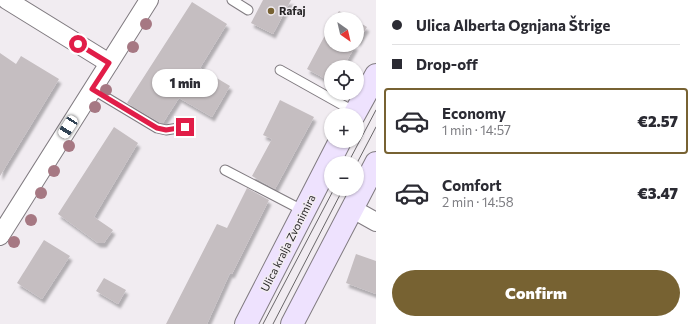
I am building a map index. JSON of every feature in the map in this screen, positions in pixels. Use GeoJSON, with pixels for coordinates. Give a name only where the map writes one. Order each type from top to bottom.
{"type":"FeatureCollection","features":[{"type":"Feature","properties":{"kind":"main road"},"geometry":{"type":"LineString","coordinates":[[357,108],[376,75]]}},
{"type":"Feature","properties":{"kind":"main road","name":"Ulica kralja Zvonimira"},"geometry":{"type":"LineString","coordinates":[[246,324],[336,148]]}},
{"type":"Feature","properties":{"kind":"main road"},"geometry":{"type":"LineString","coordinates":[[292,324],[351,208],[376,163]]}},
{"type":"Feature","properties":{"kind":"street"},"geometry":{"type":"LineString","coordinates":[[7,0],[109,63]]}},
{"type":"Feature","properties":{"kind":"street"},"geometry":{"type":"LineString","coordinates":[[0,236],[149,0]]}},
{"type":"Feature","properties":{"kind":"street"},"geometry":{"type":"LineString","coordinates":[[351,208],[376,222]]}},
{"type":"Feature","properties":{"kind":"lane"},"geometry":{"type":"LineString","coordinates":[[232,0],[248,10]]}},
{"type":"Feature","properties":{"kind":"lane"},"geometry":{"type":"LineString","coordinates":[[280,70],[344,108]]}},
{"type":"Feature","properties":{"kind":"lane"},"geometry":{"type":"LineString","coordinates":[[92,89],[157,128],[166,130],[185,127]]}},
{"type":"Feature","properties":{"kind":"lane"},"geometry":{"type":"LineString","coordinates":[[225,170],[304,211]]}},
{"type":"Feature","properties":{"kind":"building","name":"Rafaj"},"geometry":{"type":"Polygon","coordinates":[[[263,0],[291,0],[273,34],[251,23],[263,0]]]}},
{"type":"Feature","properties":{"kind":"building"},"geometry":{"type":"Polygon","coordinates":[[[192,2],[227,24],[200,68],[230,86],[212,117],[179,98],[163,123],[159,122],[127,103],[192,2]]]}},
{"type":"Feature","properties":{"kind":"building"},"geometry":{"type":"Polygon","coordinates":[[[324,37],[324,52],[352,52],[347,60],[324,60],[324,78],[307,69],[324,37]]]}},
{"type":"Feature","properties":{"kind":"building"},"geometry":{"type":"Polygon","coordinates":[[[0,53],[16,64],[21,56],[59,79],[0,176],[0,53]]]}},
{"type":"Feature","properties":{"kind":"building"},"geometry":{"type":"Polygon","coordinates":[[[280,100],[314,117],[275,189],[252,176],[272,139],[263,135],[280,100]]]}},
{"type":"Feature","properties":{"kind":"building"},"geometry":{"type":"Polygon","coordinates":[[[114,127],[138,143],[94,217],[113,230],[104,243],[98,243],[58,214],[114,127]]]}},
{"type":"Feature","properties":{"kind":"building"},"geometry":{"type":"Polygon","coordinates":[[[247,188],[269,200],[232,274],[230,273],[207,324],[166,324],[217,224],[227,228],[247,188]]]}},
{"type":"Feature","properties":{"kind":"building"},"geometry":{"type":"Polygon","coordinates":[[[44,240],[70,256],[42,299],[17,283],[44,240]]]}},
{"type":"Feature","properties":{"kind":"building"},"geometry":{"type":"Polygon","coordinates":[[[356,254],[376,261],[376,294],[346,283],[356,254]]]}},
{"type":"Feature","properties":{"kind":"building"},"geometry":{"type":"Polygon","coordinates":[[[104,278],[126,290],[118,304],[96,291],[104,278]]]}},
{"type":"Feature","properties":{"kind":"tram line"},"geometry":{"type":"LineString","coordinates":[[352,156],[376,110]]}},
{"type":"Feature","properties":{"kind":"tram line"},"geometry":{"type":"LineString","coordinates":[[361,156],[376,127]]}},
{"type":"Feature","properties":{"kind":"tram line"},"geometry":{"type":"LineString","coordinates":[[263,324],[330,196]]}},
{"type":"Feature","properties":{"kind":"tram line"},"geometry":{"type":"LineString","coordinates":[[273,324],[339,196]]}},
{"type":"Feature","properties":{"kind":"place","name":"Rafaj"},"geometry":{"type":"Point","coordinates":[271,11]}},
{"type":"Feature","properties":{"kind":"route"},"geometry":{"type":"LineString","coordinates":[[78,44],[109,63],[92,89],[157,128],[166,130],[185,127]]}}]}
